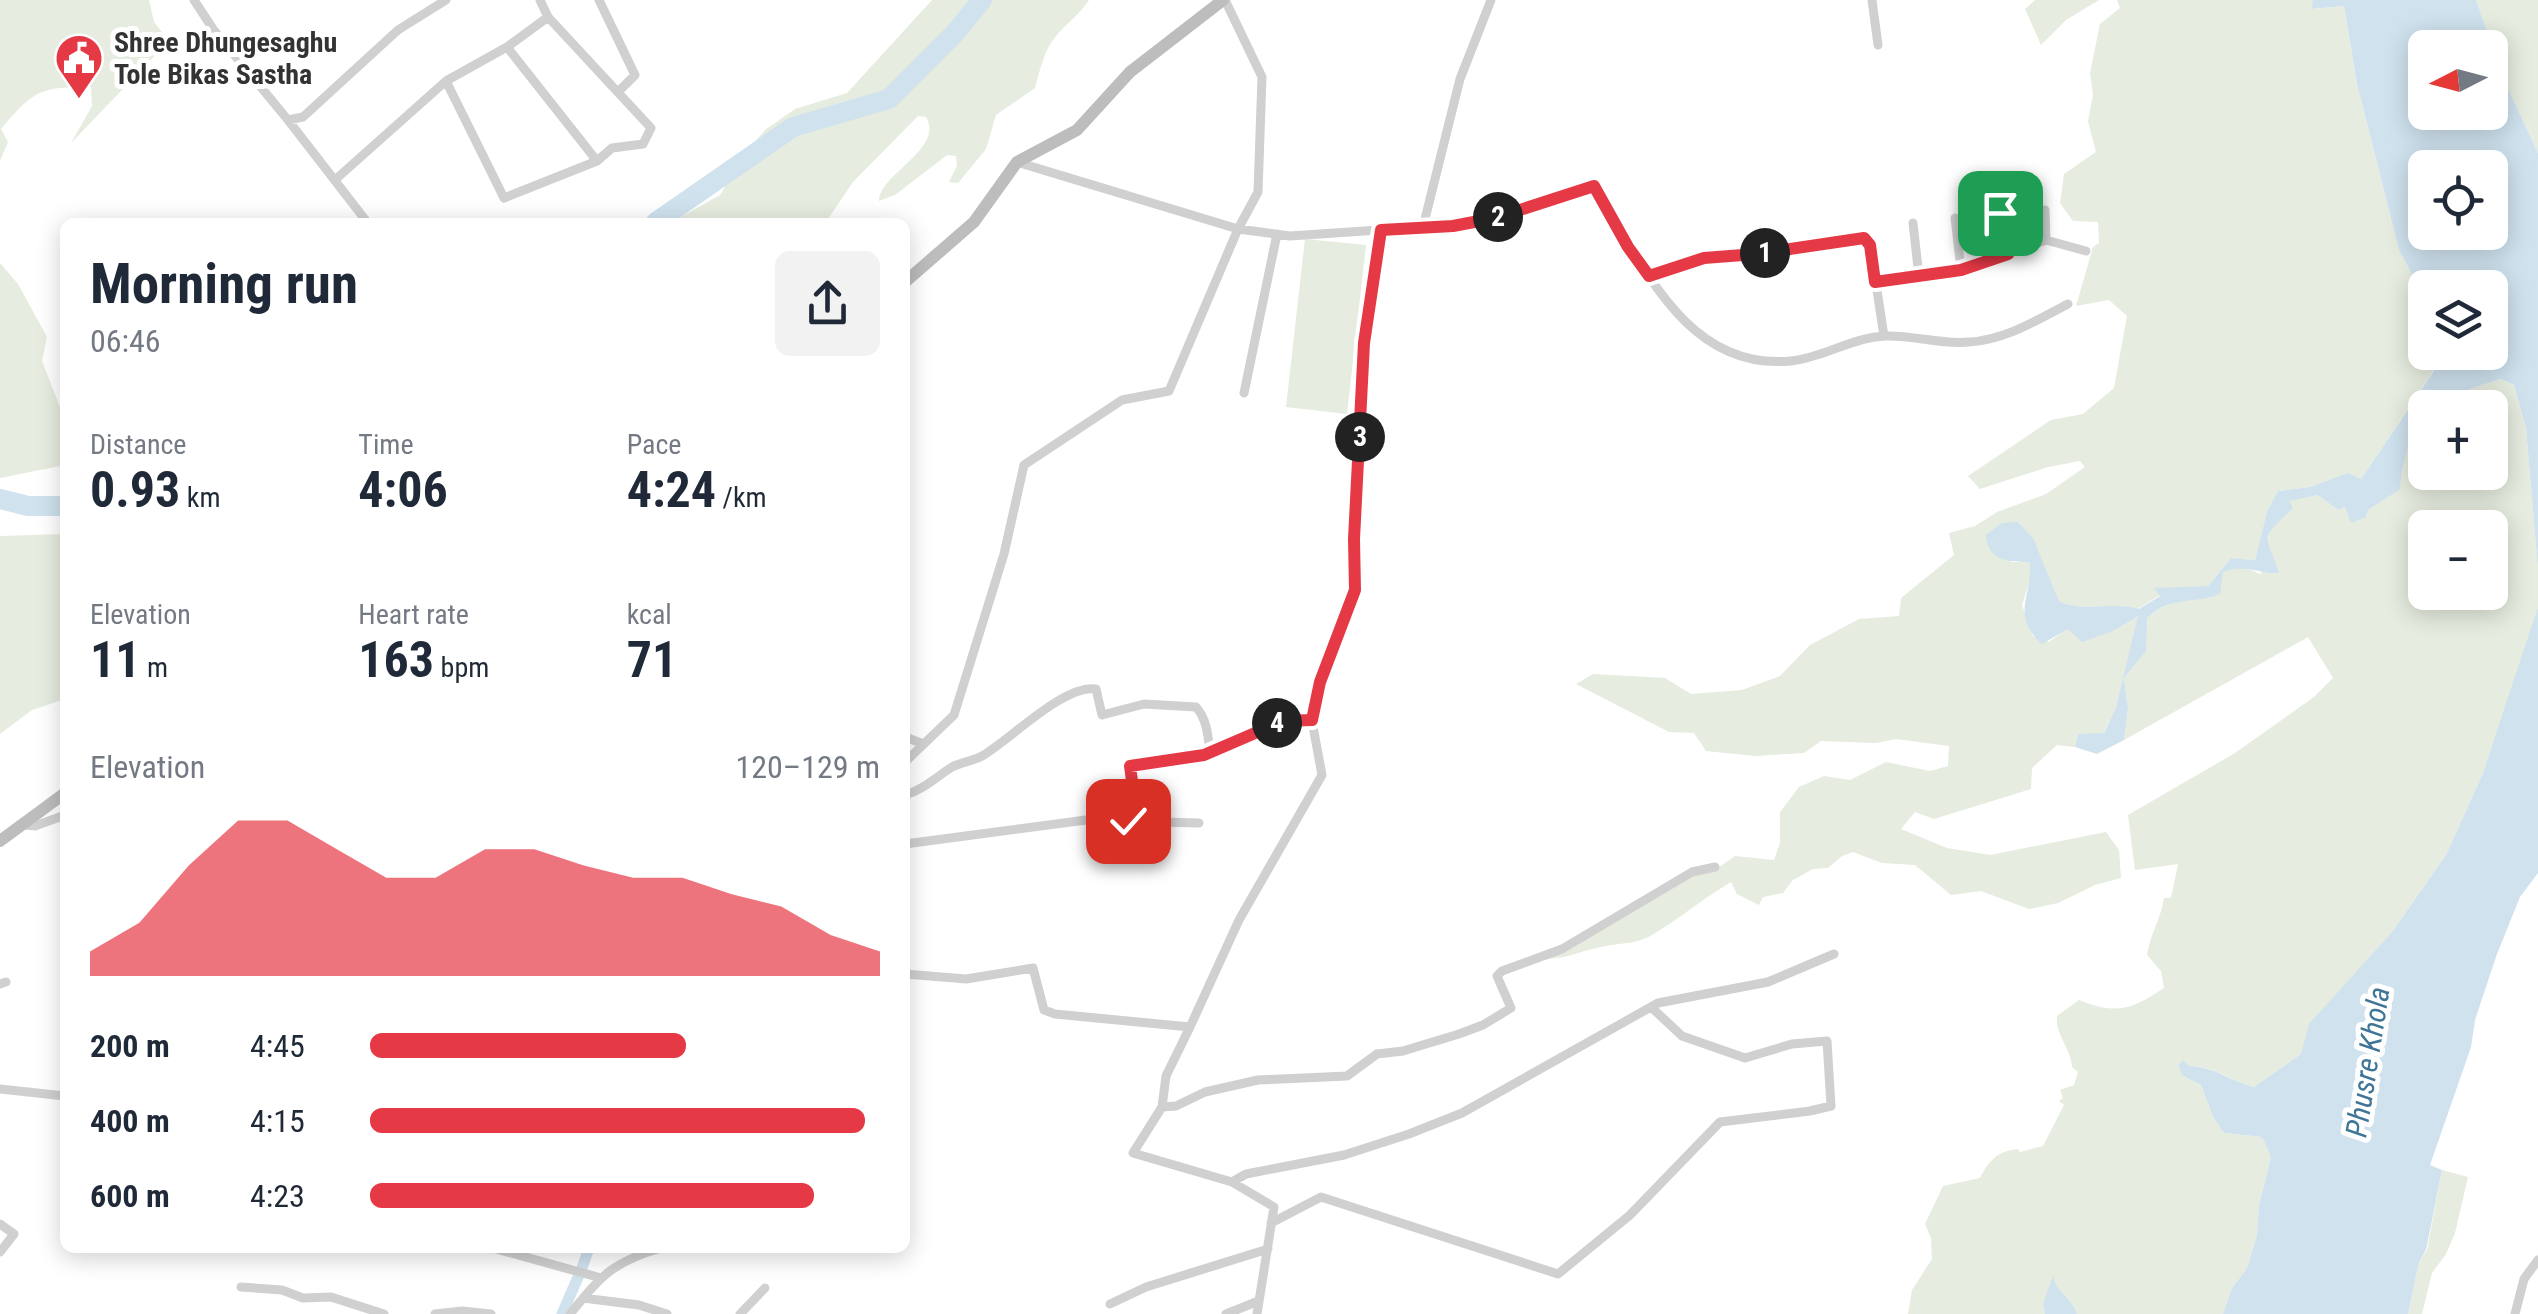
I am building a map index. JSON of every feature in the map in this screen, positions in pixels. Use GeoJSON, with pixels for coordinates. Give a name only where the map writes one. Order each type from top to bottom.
{"type":"FeatureCollection","features":[{"type":"Feature","properties":{"kind":"main road"},"geometry":{"type":"LineString","coordinates":[[910,278],[974,222],[1017,162],[1078,130],[1130,72],[1224,0]]}},
{"type":"Feature","properties":{"kind":"main road"},"geometry":{"type":"LineString","coordinates":[[0,841],[60,797]]}},
{"type":"Feature","properties":{"kind":"street"},"geometry":{"type":"LineString","coordinates":[[194,0],[363,218]]}},
{"type":"Feature","properties":{"kind":"street"},"geometry":{"type":"LineString","coordinates":[[288,120],[303,118],[398,30],[446,0]]}},
{"type":"Feature","properties":{"kind":"street"},"geometry":{"type":"LineString","coordinates":[[446,81],[504,198],[597,161],[612,148],[642,144],[652,128],[548,18],[540,0]]}},
{"type":"Feature","properties":{"kind":"street"},"geometry":{"type":"LineString","coordinates":[[598,0],[634,75],[618,92]]}},
{"type":"Feature","properties":{"kind":"street"},"geometry":{"type":"LineString","coordinates":[[910,756],[954,715],[1004,554],[1024,465],[1122,400],[1170,391],[1238,229],[1258,192],[1262,77],[1224,0]]}},
{"type":"Feature","properties":{"kind":"street"},"geometry":{"type":"LineString","coordinates":[[1422,227],[1460,78],[1490,0]]}},
{"type":"Feature","properties":{"kind":"street"},"geometry":{"type":"LineString","coordinates":[[1872,0],[1878,45]]}},
{"type":"Feature","properties":{"kind":"street"},"geometry":{"type":"LineString","coordinates":[[336,179],[446,81],[507,47],[548,18]]}},
{"type":"Feature","properties":{"kind":"street"},"geometry":{"type":"LineString","coordinates":[[507,47],[597,161]]}},
{"type":"Feature","properties":{"kind":"street"},"geometry":{"type":"LineString","coordinates":[[1017,162],[1238,229],[1277,234],[1453,226],[1495,218],[1594,186],[1628,247],[1706,342],[1752,362],[1795,361],[1853,340],[1884,336],[1968,343],[2010,334],[2068,304]]}},
{"type":"Feature","properties":{"kind":"street"},"geometry":{"type":"LineString","coordinates":[[2045,210],[2046,240]]}},
{"type":"Feature","properties":{"kind":"street"},"geometry":{"type":"LineString","coordinates":[[2000,213],[2008,254]]}},
{"type":"Feature","properties":{"kind":"street"},"geometry":{"type":"LineString","coordinates":[[1955,218],[1961,270]]}},
{"type":"Feature","properties":{"kind":"street"},"geometry":{"type":"LineString","coordinates":[[1912,222],[1919,277]]}},
{"type":"Feature","properties":{"kind":"street"},"geometry":{"type":"LineString","coordinates":[[1257,1314],[1274,1207],[1232,1182],[1133,1154],[1162,1106],[1166,1076],[1239,920],[1322,774],[1312,720],[1320,682],[1355,590],[1364,343],[1381,230]]}},
{"type":"Feature","properties":{"kind":"street"},"geometry":{"type":"LineString","coordinates":[[1244,393],[1277,234]]}},
{"type":"Feature","properties":{"kind":"street"},"geometry":{"type":"LineString","coordinates":[[1649,276],[1704,258],[1864,238],[1870,245],[1884,336]]}},
{"type":"Feature","properties":{"kind":"street"},"geometry":{"type":"LineString","coordinates":[[1875,282],[1961,270],[2046,240],[2086,251]]}},
{"type":"Feature","properties":{"kind":"street"},"geometry":{"type":"LineString","coordinates":[[910,794],[956,765],[978,758],[1069,695],[1090,687],[1096,689],[1102,716],[1144,704],[1196,707],[1202,713],[1210,752]]}},
{"type":"Feature","properties":{"kind":"street"},"geometry":{"type":"LineString","coordinates":[[1128,821],[1137,818],[1130,766],[1210,752],[1283,721],[1312,720]]}},
{"type":"Feature","properties":{"kind":"street"},"geometry":{"type":"LineString","coordinates":[[910,739],[921,744]]}},
{"type":"Feature","properties":{"kind":"street"},"geometry":{"type":"LineString","coordinates":[[26,825],[35,826],[60,817]]}},
{"type":"Feature","properties":{"kind":"street"},"geometry":{"type":"LineString","coordinates":[[910,843],[1041,824],[1199,823]]}},
{"type":"Feature","properties":{"kind":"street"},"geometry":{"type":"LineString","coordinates":[[1162,1106],[1176,1106],[1205,1092],[1258,1080],[1346,1076],[1378,1054],[1403,1052],[1483,1025],[1511,1008],[1497,976],[1502,972],[1562,949],[1692,872],[1715,868]]}},
{"type":"Feature","properties":{"kind":"street"},"geometry":{"type":"LineString","coordinates":[[1232,1182],[1246,1174],[1344,1154],[1462,1114],[1658,1003],[1768,982],[1834,954]]}},
{"type":"Feature","properties":{"kind":"street"},"geometry":{"type":"LineString","coordinates":[[910,974],[966,979],[1033,968],[1044,1010],[1190,1027]]}},
{"type":"Feature","properties":{"kind":"street"},"geometry":{"type":"LineString","coordinates":[[1271,1223],[1321,1198],[1558,1274],[1630,1216],[1720,1122],[1831,1106],[1828,1041],[1792,1044],[1744,1058],[1682,1036],[1651,1008]]}},
{"type":"Feature","properties":{"kind":"street"},"geometry":{"type":"LineString","coordinates":[[0,1089],[60,1095]]}},
{"type":"Feature","properties":{"kind":"street"},"geometry":{"type":"LineString","coordinates":[[0,1224],[14,1234],[0,1252]]}},
{"type":"Feature","properties":{"kind":"street"},"geometry":{"type":"LineString","coordinates":[[1110,1304],[1146,1288],[1268,1249]]}},
{"type":"Feature","properties":{"kind":"street"},"geometry":{"type":"LineString","coordinates":[[511,1253],[601,1278]]}},
{"type":"Feature","properties":{"kind":"street"},"geometry":{"type":"LineString","coordinates":[[570,1314],[601,1278],[623,1260],[645,1253]]}},
{"type":"Feature","properties":{"kind":"street"},"geometry":{"type":"LineString","coordinates":[[2515,1314],[2524,1279],[2538,1260]]}},
{"type":"Feature","properties":{"kind":"street"},"geometry":{"type":"LineString","coordinates":[[241,1288],[344,1300],[360,1309],[384,1314]]}},
{"type":"Feature","properties":{"kind":"street"},"geometry":{"type":"LineString","coordinates":[[740,1314],[765,1288]]}},
{"type":"Feature","properties":{"kind":"street"},"geometry":{"type":"LineString","coordinates":[[583,1298],[639,1305],[667,1314]]}},
{"type":"Feature","properties":{"kind":"street"},"geometry":{"type":"LineString","coordinates":[[1226,1314],[1256,1302]]}},
{"type":"Feature","properties":{"kind":"street"},"geometry":{"type":"LineString","coordinates":[[434,1314],[491,1314]]}},
{"type":"Feature","properties":{"kind":"shaded area"},"geometry":{"type":"Polygon","coordinates":[[[0,0],[149,0],[154,22],[169,41],[71,143],[92,106],[91,87],[50,90],[31,98],[1,129],[8,142],[0,161],[0,0]]]}},
{"type":"Feature","properties":{"kind":"shaded area"},"geometry":{"type":"Polygon","coordinates":[[[932,0],[1089,0],[1052,42],[1035,88],[996,115],[986,149],[958,183],[949,182],[957,166],[956,156],[947,155],[895,195],[879,201],[889,181],[927,140],[926,117],[918,116],[853,182],[829,218],[679,218],[720,195],[765,130],[795,109],[847,93],[932,0]]]}},
{"type":"Feature","properties":{"kind":"shaded area"},"geometry":{"type":"Polygon","coordinates":[[[2035,0],[2099,0],[2066,20],[2041,45],[2025,9],[2035,0]]]}},
{"type":"Feature","properties":{"kind":"shaded area"},"geometry":{"type":"Polygon","coordinates":[[[2117,0],[2313,0],[2313,9],[2344,6],[2357,84],[2399,250],[2410,270],[2408,370],[2434,370],[2420,390],[2408,390],[2408,408],[2361,479],[2348,474],[2310,487],[2278,491],[2267,511],[2255,560],[2231,558],[2208,586],[2155,589],[2160,595],[2138,609],[2087,607],[2059,601],[2033,539],[2018,522],[2011,562],[2029,562],[2031,577],[2022,605],[2033,636],[2049,642],[2068,628],[2113,631],[2139,615],[2116,707],[2103,734],[2078,734],[2075,747],[2057,745],[2032,768],[2031,789],[1934,819],[1915,812],[1901,829],[1947,848],[1990,855],[2106,832],[2119,850],[2121,878],[2095,885],[2058,903],[2029,909],[1981,891],[1951,895],[1915,865],[1882,863],[1853,852],[1828,868],[1813,869],[1793,880],[1783,893],[1763,897],[1759,905],[1737,894],[1731,882],[1646,938],[1544,959],[1691,875],[1712,872],[1735,856],[1774,860],[1780,843],[1780,812],[1799,787],[1824,776],[1850,780],[1886,762],[1930,771],[1948,766],[1949,746],[1896,739],[1876,743],[1821,741],[1804,753],[1755,756],[1706,751],[1694,733],[1669,732],[1576,684],[1593,674],[1665,678],[1691,694],[1742,690],[1780,676],[1810,645],[1859,619],[1899,616],[1901,598],[1954,555],[1949,533],[1975,526],[1997,512],[2046,494],[2085,467],[2080,461],[2048,467],[1980,489],[1968,476],[2051,420],[2083,414],[2114,388],[2127,316],[2109,300],[2076,306],[2093,247],[2099,243],[2098,222],[2073,221],[2060,203],[2064,174],[2096,152],[2088,121],[2093,95],[2090,73],[2100,24],[2120,8],[2117,0]]]}},
{"type":"Feature","properties":{"kind":"shaded area"},"geometry":{"type":"Polygon","coordinates":[[[2476,0],[2538,0],[2538,153],[2508,88],[2508,30],[2487,30],[2476,0]]]}},
{"type":"Feature","properties":{"kind":"shaded area"},"geometry":{"type":"Polygon","coordinates":[[[1305,239],[1366,245],[1347,414],[1286,407],[1305,239]]]}},
{"type":"Feature","properties":{"kind":"shaded area"},"geometry":{"type":"Polygon","coordinates":[[[0,263],[18,284],[47,337],[42,361],[60,407],[60,466],[0,478],[0,263]]]}},
{"type":"Feature","properties":{"kind":"shaded area"},"geometry":{"type":"Polygon","coordinates":[[[2501,379],[2514,385],[2526,428],[2538,607],[2483,773],[2446,855],[2392,932],[2310,1024],[2301,1054],[2254,1087],[2198,1066],[2189,1066],[2183,1076],[2201,1085],[2213,1117],[2224,1133],[2262,1137],[2271,1157],[2247,1268],[2232,1288],[2223,1314],[2077,1314],[2054,1279],[2043,1304],[2045,1314],[1908,1314],[1912,1290],[1932,1259],[1931,1238],[1925,1224],[1943,1186],[1980,1178],[1991,1161],[2005,1152],[2043,1146],[2064,1105],[2059,1101],[2063,1098],[2060,1090],[2074,1085],[2078,1072],[2072,1067],[2057,1016],[2079,1000],[2103,1008],[2123,1008],[2164,988],[2161,971],[2147,955],[2164,898],[2171,898],[2178,864],[2135,870],[2128,815],[2235,753],[2314,697],[2333,678],[2308,637],[2124,740],[2128,709],[2124,678],[2143,651],[2147,618],[2177,602],[2210,598],[2223,571],[2242,568],[2260,574],[2272,558],[2268,541],[2271,530],[2292,508],[2287,501],[2318,495],[2338,510],[2345,507],[2366,517],[2368,510],[2399,489],[2408,444],[2408,490],[2508,490],[2508,390],[2469,390],[2501,379]]]}},
{"type":"Feature","properties":{"kind":"shaded area"},"geometry":{"type":"Polygon","coordinates":[[[60,534],[60,701],[32,710],[0,734],[0,536],[60,534]]]}},
{"type":"Feature","properties":{"kind":"shaded area"},"geometry":{"type":"Polygon","coordinates":[[[2442,1170],[2468,1177],[2455,1233],[2432,1273],[2422,1314],[2408,1314],[2419,1262],[2427,1250],[2442,1170]]]}},
{"type":"Feature","properties":{"kind":"water"},"geometry":{"type":"Polygon","coordinates":[[[2313,0],[2476,0],[2487,30],[2408,30],[2408,130],[2508,130],[2508,88],[2538,153],[2538,570],[2526,428],[2514,385],[2501,379],[2469,390],[2421,390],[2434,370],[2508,370],[2508,270],[2410,270],[2399,250],[2357,84],[2344,6],[2312,9],[2313,0]]]}},
{"type":"Feature","properties":{"kind":"water"},"geometry":{"type":"Polygon","coordinates":[[[2408,409],[2408,445],[2400,489],[2368,510],[2366,517],[2351,523],[2345,507],[2338,510],[2318,495],[2289,501],[2293,508],[2274,526],[2268,538],[2279,573],[2244,569],[2223,572],[2220,594],[2175,603],[2147,618],[2146,651],[2124,678],[2128,709],[2124,740],[2097,754],[2075,747],[2078,734],[2104,733],[2116,707],[2138,616],[2113,631],[2082,642],[2068,629],[2042,644],[2026,623],[2029,562],[1995,555],[1986,535],[2002,523],[2018,522],[2033,538],[2059,601],[2087,607],[2139,609],[2160,596],[2154,588],[2208,586],[2231,558],[2255,560],[2267,511],[2278,491],[2310,487],[2348,473],[2361,479],[2408,409]]]}},
{"type":"Feature","properties":{"kind":"water","name":"Phusre Khola"},"geometry":{"type":"Polygon","coordinates":[[[2538,607],[2538,873],[2520,897],[2497,954],[2475,1020],[2471,1047],[2430,1165],[2442,1170],[2408,1314],[2223,1314],[2232,1288],[2247,1268],[2271,1157],[2262,1137],[2224,1133],[2213,1117],[2201,1085],[2183,1076],[2178,1065],[2183,1060],[2189,1066],[2206,1068],[2254,1087],[2301,1054],[2309,1024],[2392,932],[2446,855],[2483,773],[2538,607]]]}},
{"type":"Feature","properties":{"kind":"water"},"geometry":{"type":"Polygon","coordinates":[[[2053,1276],[2077,1314],[2045,1314],[2043,1304],[2053,1276]]]}},
{"type":"Feature","properties":{"kind":"waterway"},"geometry":{"type":"LineString","coordinates":[[662,218],[793,127],[889,99],[982,0]]}},
{"type":"Feature","properties":{"kind":"waterway"},"geometry":{"type":"LineString","coordinates":[[0,499],[28,506],[60,506]]}},
{"type":"Feature","properties":{"kind":"waterway"},"geometry":{"type":"LineString","coordinates":[[582,1268],[587,1253]]}},
{"type":"Feature","properties":{"kind":"waterway"},"geometry":{"type":"LineString","coordinates":[[562,1314],[579,1275]]}},
{"type":"Feature","properties":{"kind":"place","name":"Shree Dhungesaghu Tole Bikas Sastha"},"geometry":{"type":"Point","coordinates":[79,100]}},
{"type":"Feature","properties":{"kind":"route"},"geometry":{"type":"LineString","coordinates":[[1128,821],[1137,818],[1130,766],[1204,755],[1283,721],[1312,720],[1320,682],[1355,590],[1364,343],[1381,230],[1453,226],[1495,218],[1594,186],[1649,276],[1704,258],[1864,238],[1869,240],[1875,282],[1961,270],[2008,254],[2000,213]]}}]}
